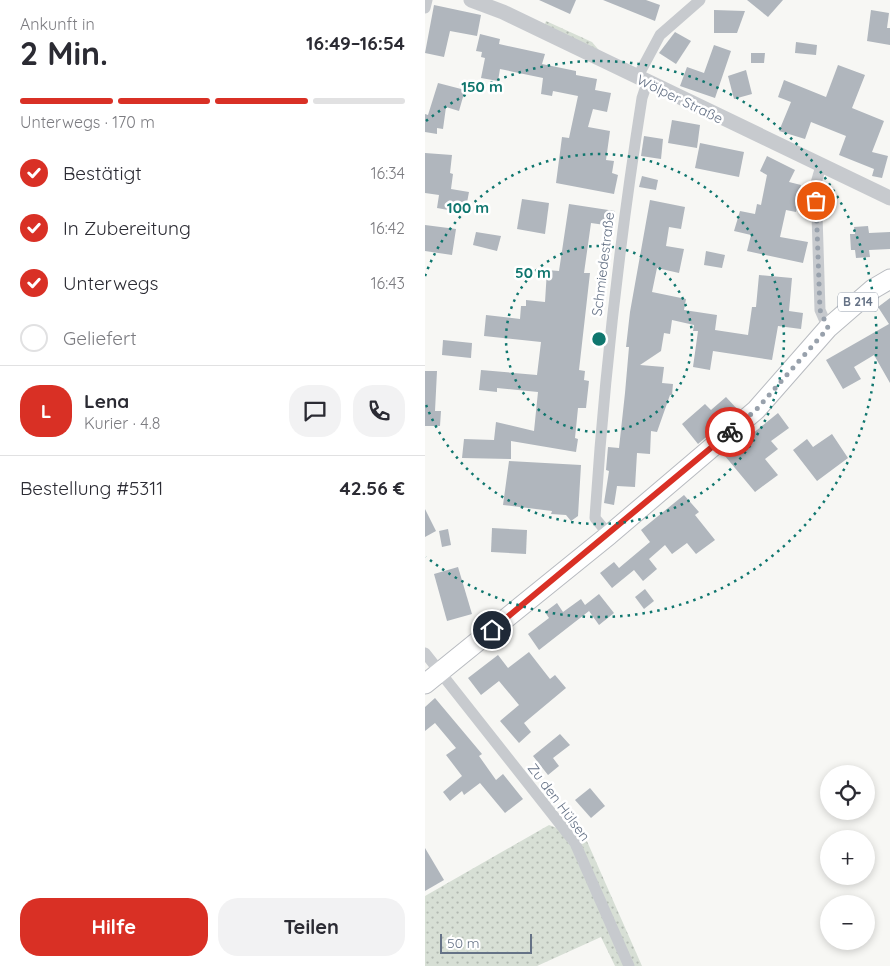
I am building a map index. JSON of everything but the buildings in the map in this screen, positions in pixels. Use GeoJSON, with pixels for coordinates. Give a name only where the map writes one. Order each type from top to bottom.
{"type":"FeatureCollection","features":[{"type":"Feature","properties":{"kind":"main road","name":"B 214"},"geometry":{"type":"LineString","coordinates":[[425,684],[609,535],[756,410],[828,328],[873,289],[890,279]]}},
{"type":"Feature","properties":{"kind":"street"},"geometry":{"type":"LineString","coordinates":[[425,8],[427,0]]}},
{"type":"Feature","properties":{"kind":"street","name":"Wölper Straße"},"geometry":{"type":"LineString","coordinates":[[471,0],[503,12],[890,198]]}},
{"type":"Feature","properties":{"kind":"street","name":"Schmiedestraße"},"geometry":{"type":"LineString","coordinates":[[609,535],[595,518],[604,394],[625,204],[642,98],[642,80],[660,35],[700,0]]}},
{"type":"Feature","properties":{"kind":"street"},"geometry":{"type":"LineString","coordinates":[[821,166],[816,183],[820,310],[828,328]]}},
{"type":"Feature","properties":{"kind":"street","name":"Zu den Hülsen"},"geometry":{"type":"LineString","coordinates":[[425,653],[575,843],[629,966]]}},
{"type":"Feature","properties":{"kind":"shaded area"},"geometry":{"type":"Polygon","coordinates":[[[546,21],[592,42],[603,55],[544,27],[546,21]]]}},
{"type":"Feature","properties":{"kind":"shaded area"},"geometry":{"type":"Polygon","coordinates":[[[549,825],[586,839],[642,966],[615,966],[601,937],[537,966],[425,966],[425,896],[549,825]]]}},
{"type":"Feature","properties":{"kind":"way so far"},"geometry":{"type":"LineString","coordinates":[[730,432],[756,410],[828,328],[820,310],[816,201]]}},
{"type":"Feature","properties":{"kind":"route"},"geometry":{"type":"LineString","coordinates":[[492,630],[609,535],[730,432]]}}]}
